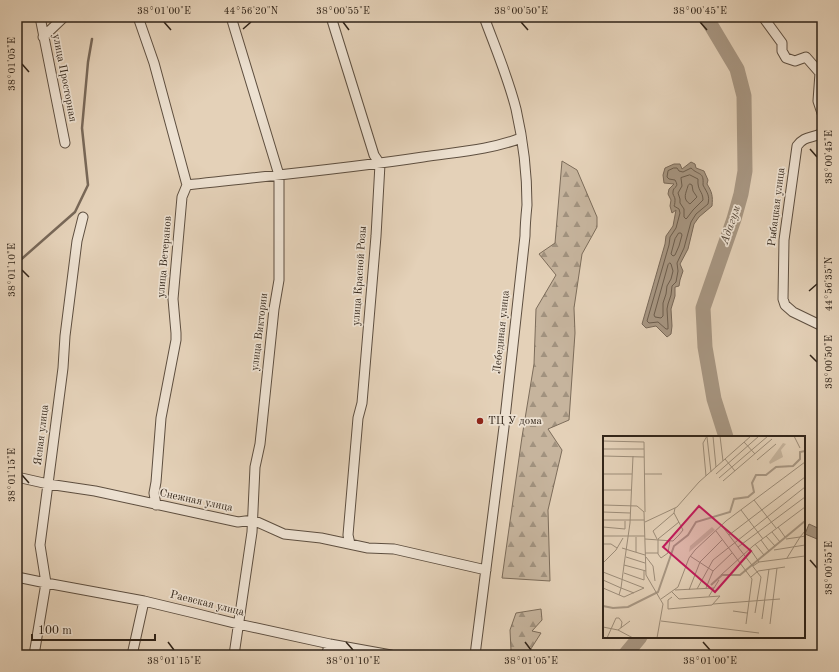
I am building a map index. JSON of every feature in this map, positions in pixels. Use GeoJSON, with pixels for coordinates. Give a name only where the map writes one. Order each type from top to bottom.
{"type":"FeatureCollection","features":[{"type":"Feature","properties":{"kind":"street","name":"улица Просторная"},"geometry":{"type":"LineString","coordinates":[[40,17],[65,143]]}},
{"type":"Feature","properties":{"kind":"street"},"geometry":{"type":"LineString","coordinates":[[44,37],[64,17]]}},
{"type":"Feature","properties":{"kind":"street"},"geometry":{"type":"LineString","coordinates":[[138,17],[154,63],[187,185],[380,164],[479,149],[522,138]]}},
{"type":"Feature","properties":{"kind":"street","name":"улица Виктории"},"geometry":{"type":"LineString","coordinates":[[231,17],[280,175],[279,280],[274,309],[260,444],[255,467],[251,540],[234,655]]}},
{"type":"Feature","properties":{"kind":"street","name":"улица Красной Розы"},"geometry":{"type":"LineString","coordinates":[[331,17],[374,155],[380,164],[362,403],[358,418],[348,535],[350,544]]}},
{"type":"Feature","properties":{"kind":"street","name":"Лебединая улица"},"geometry":{"type":"LineString","coordinates":[[475,655],[504,427],[525,236],[526,205],[526,169],[516,109],[507,79],[484,17]]}},
{"type":"Feature","properties":{"kind":"street"},"geometry":{"type":"LineString","coordinates":[[763,17],[782,43],[782,51],[786,58],[795,61],[806,57],[820,74],[818,101],[822,113]]}},
{"type":"Feature","properties":{"kind":"street","name":"Рыбацкая улица"},"geometry":{"type":"LineString","coordinates":[[822,133],[808,137],[801,141],[797,146],[784,240],[783,299],[785,305],[793,312],[822,326]]}},
{"type":"Feature","properties":{"kind":"street","name":"улица Ветеранов"},"geometry":{"type":"LineString","coordinates":[[156,505],[154,492],[161,418],[176,340],[173,299],[182,198],[187,185]]}},
{"type":"Feature","properties":{"kind":"street","name":"Ясная улица"},"geometry":{"type":"LineString","coordinates":[[34,655],[46,584],[40,545],[63,368],[65,336],[77,241],[83,217]]}},
{"type":"Feature","properties":{"kind":"street","name":"Снежная улица"},"geometry":{"type":"LineString","coordinates":[[17,477],[48,484],[95,491],[238,522],[253,520],[284,534],[321,538],[368,548],[394,549],[486,570]]}},
{"type":"Feature","properties":{"kind":"street","name":"Раевская улица"},"geometry":{"type":"LineString","coordinates":[[17,577],[46,584],[144,601],[238,624],[330,644],[391,655]]}},
{"type":"Feature","properties":{"kind":"street"},"geometry":{"type":"LineString","coordinates":[[132,655],[144,601]]}},
{"type":"Feature","properties":{"kind":"street"},"geometry":{"type":"LineString","coordinates":[[326,655],[330,644]]}},
{"type":"Feature","properties":{"kind":"green space"},"geometry":{"type":"Polygon","coordinates":[[[562,161],[577,170],[597,217],[597,227],[582,254],[574,308],[575,333],[569,420],[548,429],[562,450],[548,510],[550,581],[502,578],[534,364],[536,309],[556,275],[539,254],[555,243],[562,161]]]}},
{"type":"Feature","properties":{"kind":"green space"},"geometry":{"type":"Polygon","coordinates":[[[541,609],[542,620],[532,631],[541,633],[527,655],[518,655],[511,650],[510,630],[516,613],[541,609]]]}},
{"type":"Feature","properties":{"kind":"water"},"geometry":{"type":"Polygon","coordinates":[[[691,162],[695,164],[696,168],[704,171],[708,180],[707,184],[712,194],[712,206],[699,217],[694,224],[688,249],[680,264],[683,271],[679,286],[675,287],[675,296],[671,309],[671,334],[667,337],[656,326],[646,328],[642,324],[666,236],[673,226],[676,210],[672,213],[670,206],[671,200],[668,194],[669,189],[674,184],[664,183],[663,175],[665,168],[674,164],[680,164],[682,169],[691,162]]]}},
{"type":"Feature","properties":{"kind":"water"},"geometry":{"type":"Polygon","coordinates":[[[809,524],[822,530],[822,541],[805,534],[809,524]]]}},
{"type":"Feature","properties":{"kind":"waterway","name":"Адагум"},"geometry":{"type":"LineString","coordinates":[[706,17],[737,69],[744,96],[745,171],[741,194],[734,219],[703,308],[705,347],[714,399],[726,436]]}},
{"type":"Feature","properties":{"kind":"waterway"},"geometry":{"type":"LineString","coordinates":[[17,263],[75,212],[88,185],[82,128],[88,62],[92,39]]}},
{"type":"Feature","properties":{"kind":"waterway","name":"Адагум"},"geometry":{"type":"LineString","coordinates":[[625,655],[639,638]]}},
{"type":"Feature","properties":{"kind":"place","name":"ТЦ У дома"},"geometry":{"type":"Point","coordinates":[480,421]}}]}
